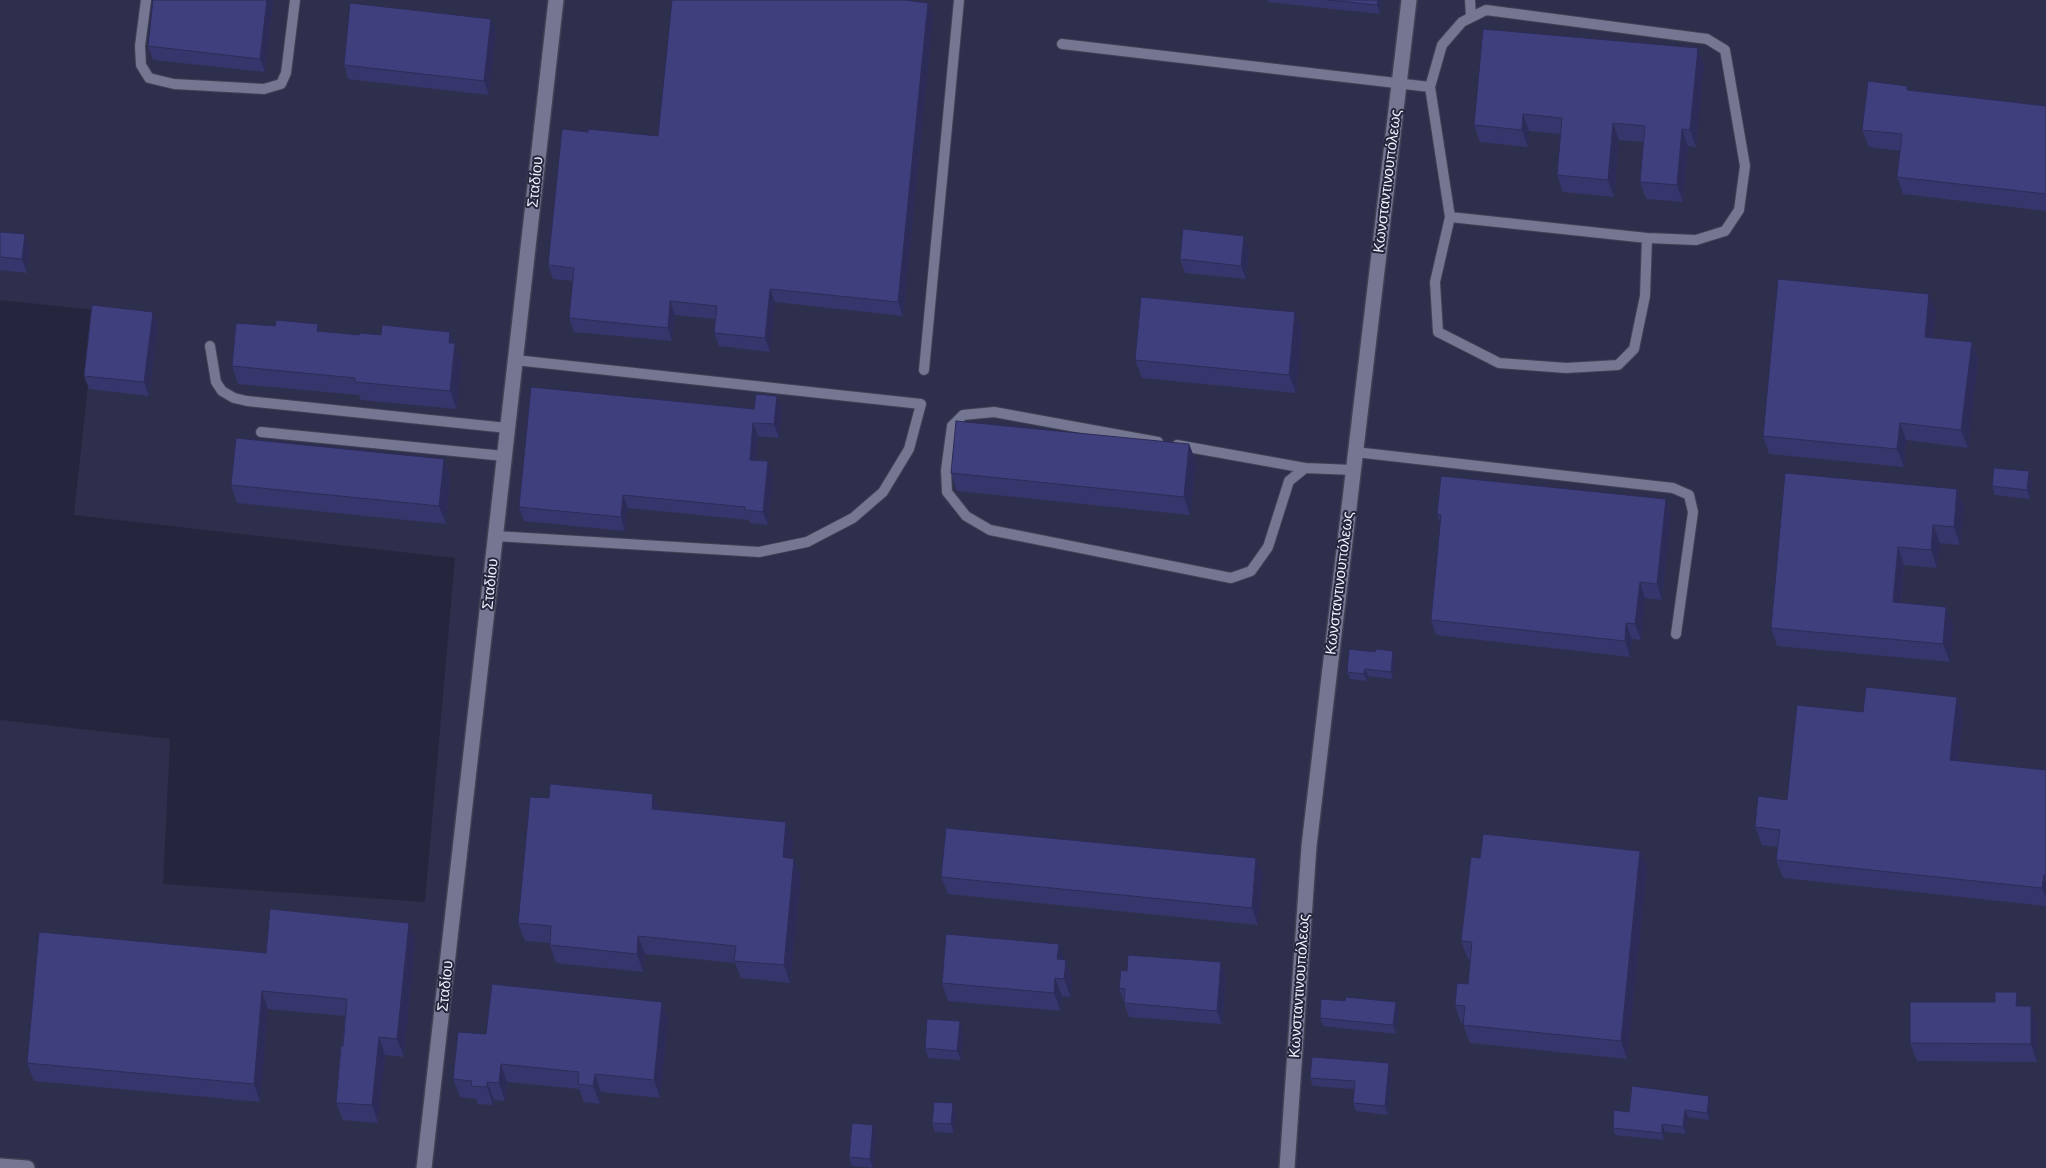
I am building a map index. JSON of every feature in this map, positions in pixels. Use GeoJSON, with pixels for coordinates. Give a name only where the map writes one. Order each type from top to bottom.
{"type":"FeatureCollection","features":[{"type":"Feature","properties":{"kind":"street","name":"Σταδίου"},"geometry":{"type":"LineString","coordinates":[[424,1168],[556,0]]}},
{"type":"Feature","properties":{"kind":"street","name":"Κωνσταντινουπόλεως"},"geometry":{"type":"LineString","coordinates":[[1287,1168],[1309,846],[1409,0]]}},
{"type":"Feature","properties":{"kind":"street"},"geometry":{"type":"LineString","coordinates":[[0,1166],[27,1168]]}},
{"type":"Feature","properties":{"kind":"lane"},"geometry":{"type":"LineString","coordinates":[[146,0],[140,46],[141,64],[150,78],[174,84],[264,89],[281,84],[286,73],[295,0]]}},
{"type":"Feature","properties":{"kind":"lane"},"geometry":{"type":"LineString","coordinates":[[924,370],[959,0]]}},
{"type":"Feature","properties":{"kind":"lane"},"geometry":{"type":"LineString","coordinates":[[1470,0],[1471,17]]}},
{"type":"Feature","properties":{"kind":"lane"},"geometry":{"type":"LineString","coordinates":[[1450,217],[1647,238],[1696,240],[1725,231],[1739,210],[1745,166],[1725,50],[1707,38],[1486,10],[1462,22],[1442,45],[1430,87],[1450,217],[1435,282],[1438,332],[1500,363],[1566,368],[1618,365],[1634,349],[1644,296],[1647,238]]}},
{"type":"Feature","properties":{"kind":"lane"},"geometry":{"type":"LineString","coordinates":[[1062,44],[1430,87]]}},
{"type":"Feature","properties":{"kind":"lane"},"geometry":{"type":"LineString","coordinates":[[210,346],[216,382],[222,391],[234,398],[247,401],[507,428]]}},
{"type":"Feature","properties":{"kind":"lane"},"geometry":{"type":"LineString","coordinates":[[495,536],[759,552],[807,542],[853,518],[883,492],[908,449],[921,404],[515,360]]}},
{"type":"Feature","properties":{"kind":"lane"},"geometry":{"type":"LineString","coordinates":[[1305,468],[1289,481],[1268,547],[1251,571],[1231,578],[990,530],[966,516],[947,492],[946,470],[952,426],[963,415],[994,412],[1305,468],[1353,470]]}},
{"type":"Feature","properties":{"kind":"lane"},"geometry":{"type":"LineString","coordinates":[[261,432],[504,456]]}},
{"type":"Feature","properties":{"kind":"lane"},"geometry":{"type":"LineString","coordinates":[[1355,452],[1673,488],[1689,495],[1693,512],[1676,634]]}},
{"type":"Feature","properties":{"kind":"shaded area"},"geometry":{"type":"Polygon","coordinates":[[[0,0],[2046,0],[2046,1168],[27,1168],[0,1166],[0,720],[170,739],[163,884],[425,902],[455,558],[74,515],[96,310],[0,300],[0,0]]]}},
{"type":"Feature","properties":{"kind":"building"},"geometry":{"type":"Polygon","coordinates":[[[153,0],[267,0],[260,59],[148,46],[153,0]]]}},
{"type":"Feature","properties":{"kind":"building"},"geometry":{"type":"Polygon","coordinates":[[[672,0],[904,0],[928,3],[898,302],[770,289],[765,338],[714,333],[717,306],[670,301],[668,328],[569,318],[574,268],[548,265],[562,129],[588,132],[588,129],[658,136],[672,0]]]}},
{"type":"Feature","properties":{"kind":"building"},"geometry":{"type":"Polygon","coordinates":[[[1329,0],[1378,0],[1377,5],[1329,0]]]}},
{"type":"Feature","properties":{"kind":"building"},"geometry":{"type":"Polygon","coordinates":[[[350,3],[491,19],[484,81],[344,65],[350,3]]]}},
{"type":"Feature","properties":{"kind":"building"},"geometry":{"type":"Polygon","coordinates":[[[1483,29],[1698,48],[1690,130],[1682,129],[1677,185],[1640,182],[1645,126],[1613,123],[1608,180],[1557,175],[1562,118],[1523,114],[1522,130],[1474,125],[1483,29]]]}},
{"type":"Feature","properties":{"kind":"building"},"geometry":{"type":"Polygon","coordinates":[[[1868,81],[1907,86],[1907,90],[2046,106],[2046,194],[1897,177],[1902,134],[1862,130],[1868,81]]]}},
{"type":"Feature","properties":{"kind":"building"},"geometry":{"type":"Polygon","coordinates":[[[1183,229],[1244,236],[1241,266],[1180,259],[1183,229]]]}},
{"type":"Feature","properties":{"kind":"building"},"geometry":{"type":"Polygon","coordinates":[[[0,232],[25,234],[22,259],[0,257],[0,232]]]}},
{"type":"Feature","properties":{"kind":"building"},"geometry":{"type":"Polygon","coordinates":[[[1778,279],[1929,294],[1925,337],[1972,342],[1961,430],[1900,423],[1897,449],[1763,436],[1778,279]]]}},
{"type":"Feature","properties":{"kind":"building"},"geometry":{"type":"Polygon","coordinates":[[[1141,297],[1295,312],[1289,375],[1135,360],[1141,297]]]}},
{"type":"Feature","properties":{"kind":"building"},"geometry":{"type":"Polygon","coordinates":[[[92,305],[153,312],[144,382],[84,376],[92,305]]]}},
{"type":"Feature","properties":{"kind":"building"},"geometry":{"type":"Polygon","coordinates":[[[276,320],[318,324],[317,331],[359,335],[360,333],[381,335],[382,325],[450,332],[449,343],[455,343],[450,391],[355,382],[355,378],[232,366],[236,323],[275,326],[276,320]]]}},
{"type":"Feature","properties":{"kind":"building"},"geometry":{"type":"Polygon","coordinates":[[[531,387],[754,409],[756,394],[777,396],[774,424],[753,423],[750,460],[768,461],[763,512],[745,510],[745,507],[623,495],[621,517],[519,507],[531,387]]]}},
{"type":"Feature","properties":{"kind":"building"},"geometry":{"type":"Polygon","coordinates":[[[956,421],[1189,444],[1184,497],[951,473],[956,421]]]}},
{"type":"Feature","properties":{"kind":"building"},"geometry":{"type":"Polygon","coordinates":[[[236,438],[444,459],[439,506],[231,485],[236,438]]]}},
{"type":"Feature","properties":{"kind":"building"},"geometry":{"type":"Polygon","coordinates":[[[1994,468],[2029,471],[2027,490],[1992,486],[1994,468]]]}},
{"type":"Feature","properties":{"kind":"building"},"geometry":{"type":"Polygon","coordinates":[[[1785,473],[1957,489],[1954,527],[1933,525],[1931,550],[1898,547],[1893,602],[1946,607],[1943,644],[1771,628],[1785,473]]]}},
{"type":"Feature","properties":{"kind":"building"},"geometry":{"type":"Polygon","coordinates":[[[1441,476],[1666,499],[1657,584],[1640,582],[1635,624],[1626,623],[1625,641],[1431,620],[1441,515],[1437,514],[1441,476]]]}},
{"type":"Feature","properties":{"kind":"building"},"geometry":{"type":"Polygon","coordinates":[[[1349,649],[1375,652],[1376,649],[1393,651],[1391,672],[1365,669],[1364,674],[1347,672],[1349,649]]]}},
{"type":"Feature","properties":{"kind":"building"},"geometry":{"type":"Polygon","coordinates":[[[1866,687],[1957,697],[1950,760],[2046,770],[2046,875],[2044,875],[2042,888],[1776,860],[1780,830],[1755,827],[1758,796],[1787,800],[1797,705],[1863,712],[1866,687]]]}},
{"type":"Feature","properties":{"kind":"building"},"geometry":{"type":"Polygon","coordinates":[[[550,784],[653,794],[652,809],[786,822],[783,857],[794,859],[784,965],[734,961],[736,946],[638,936],[637,954],[550,945],[551,926],[518,923],[530,797],[549,798],[550,784]]]}},
{"type":"Feature","properties":{"kind":"building"},"geometry":{"type":"Polygon","coordinates":[[[946,828],[1256,858],[1252,908],[941,877],[946,828]]]}},
{"type":"Feature","properties":{"kind":"building"},"geometry":{"type":"Polygon","coordinates":[[[1483,834],[1640,851],[1621,1041],[1463,1025],[1465,1006],[1455,1005],[1457,983],[1468,984],[1472,942],[1461,941],[1471,857],[1480,858],[1483,834]]]}},
{"type":"Feature","properties":{"kind":"building"},"geometry":{"type":"Polygon","coordinates":[[[270,909],[409,923],[397,1039],[379,1037],[372,1105],[336,1103],[347,999],[262,991],[254,1084],[27,1063],[39,932],[266,953],[270,909]]]}},
{"type":"Feature","properties":{"kind":"building"},"geometry":{"type":"Polygon","coordinates":[[[946,934],[1059,944],[1057,959],[1066,960],[1064,979],[1055,978],[1054,993],[942,983],[946,934]]]}},
{"type":"Feature","properties":{"kind":"building"},"geometry":{"type":"Polygon","coordinates":[[[1128,955],[1221,962],[1217,1011],[1124,1003],[1125,989],[1119,988],[1121,970],[1127,971],[1128,955]]]}},
{"type":"Feature","properties":{"kind":"building"},"geometry":{"type":"Polygon","coordinates":[[[492,984],[662,1002],[654,1080],[595,1074],[593,1086],[578,1084],[579,1072],[501,1064],[499,1083],[487,1082],[487,1087],[471,1086],[472,1081],[453,1079],[458,1032],[486,1034],[492,984]]]}},
{"type":"Feature","properties":{"kind":"building"},"geometry":{"type":"Polygon","coordinates":[[[1995,992],[2017,992],[2016,1006],[2031,1006],[2031,1044],[1910,1043],[1910,1002],[1995,1002],[1995,992]]]}},
{"type":"Feature","properties":{"kind":"building"},"geometry":{"type":"Polygon","coordinates":[[[1346,997],[1396,1002],[1393,1025],[1320,1018],[1321,999],[1345,1001],[1346,997]]]}},
{"type":"Feature","properties":{"kind":"building"},"geometry":{"type":"Polygon","coordinates":[[[927,1019],[960,1021],[957,1051],[925,1048],[927,1019]]]}},
{"type":"Feature","properties":{"kind":"building"},"geometry":{"type":"Polygon","coordinates":[[[1312,1057],[1389,1063],[1385,1106],[1353,1103],[1355,1081],[1310,1078],[1312,1057]]]}},
{"type":"Feature","properties":{"kind":"building"},"geometry":{"type":"Polygon","coordinates":[[[1632,1086],[1709,1096],[1707,1113],[1685,1110],[1683,1127],[1662,1124],[1662,1133],[1613,1128],[1614,1110],[1629,1112],[1632,1086]]]}},
{"type":"Feature","properties":{"kind":"building"},"geometry":{"type":"Polygon","coordinates":[[[934,1102],[953,1103],[951,1124],[932,1123],[934,1102]]]}},
{"type":"Feature","properties":{"kind":"building"},"geometry":{"type":"Polygon","coordinates":[[[852,1123],[873,1125],[870,1159],[849,1157],[852,1123]]]}}]}
